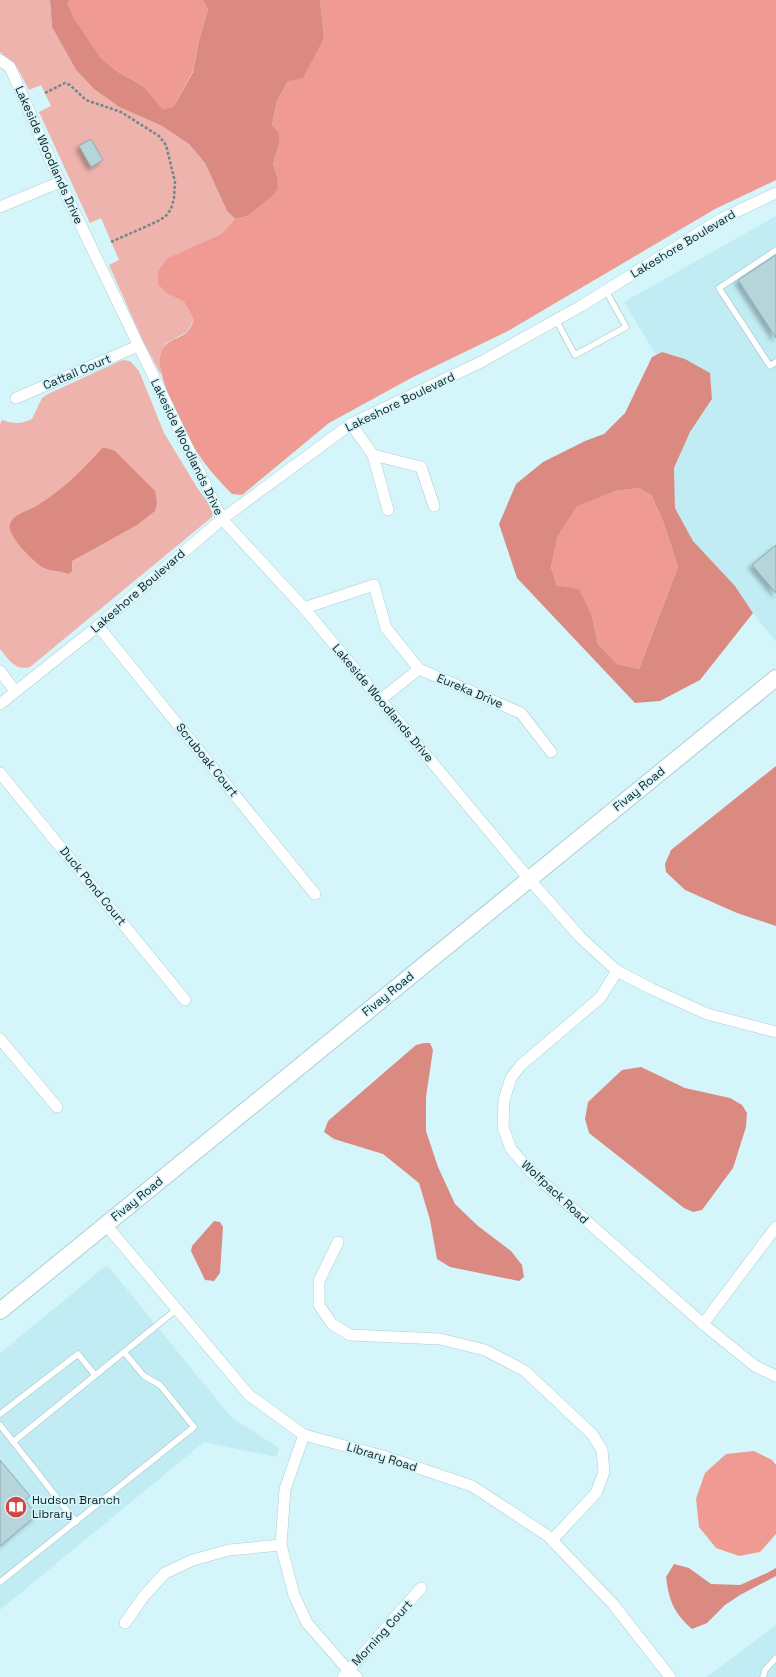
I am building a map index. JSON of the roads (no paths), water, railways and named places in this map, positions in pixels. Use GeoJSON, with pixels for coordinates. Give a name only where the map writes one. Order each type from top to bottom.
{"type":"FeatureCollection","features":[{"type":"Feature","properties":{"kind":"street","name":"Lakeside Woodlands Drive"},"geometry":{"type":"LineString","coordinates":[[0,60],[10,67],[60,182],[222,519],[304,608],[580,937],[617,971],[652,990],[707,1014],[776,1032]]}},
{"type":"Feature","properties":{"kind":"street"},"geometry":{"type":"LineString","coordinates":[[0,207],[60,182]]}},
{"type":"Feature","properties":{"kind":"street","name":"Lakeshore Boulevard"},"geometry":{"type":"LineString","coordinates":[[0,704],[98,626],[222,519],[351,424],[481,362],[606,291],[720,219],[776,193]]}},
{"type":"Feature","properties":{"kind":"street","name":"Cattail Court"},"geometry":{"type":"LineString","coordinates":[[16,398],[138,346]]}},
{"type":"Feature","properties":{"kind":"street"},"geometry":{"type":"LineString","coordinates":[[351,424],[373,455],[388,510]]}},
{"type":"Feature","properties":{"kind":"street"},"geometry":{"type":"LineString","coordinates":[[373,455],[421,466],[434,506]]}},
{"type":"Feature","properties":{"kind":"street"},"geometry":{"type":"LineString","coordinates":[[304,608],[374,585],[386,628],[419,669],[380,700]]}},
{"type":"Feature","properties":{"kind":"street","name":"Scruboak Court"},"geometry":{"type":"LineString","coordinates":[[98,626],[315,894]]}},
{"type":"Feature","properties":{"kind":"street","name":"Eureka Drive"},"geometry":{"type":"LineString","coordinates":[[419,669],[521,713],[551,752]]}},
{"type":"Feature","properties":{"kind":"street"},"geometry":{"type":"LineString","coordinates":[[0,672],[15,691]]}},
{"type":"Feature","properties":{"kind":"street","name":"Fivay Road"},"geometry":{"type":"LineString","coordinates":[[0,1311],[776,678]]}},
{"type":"Feature","properties":{"kind":"street","name":"Duck Pond Court"},"geometry":{"type":"LineString","coordinates":[[0,773],[185,1000]]}},
{"type":"Feature","properties":{"kind":"street","name":"Wolfpack Road"},"geometry":{"type":"LineString","coordinates":[[617,971],[600,998],[521,1065],[511,1078],[504,1100],[503,1127],[511,1149],[529,1170],[703,1324],[755,1366],[776,1376]]}},
{"type":"Feature","properties":{"kind":"street"},"geometry":{"type":"LineString","coordinates":[[0,1039],[57,1106]]}},
{"type":"Feature","properties":{"kind":"street","name":"Library Road"},"geometry":{"type":"LineString","coordinates":[[106,1225],[249,1395],[304,1435],[383,1456],[472,1486],[548,1536],[613,1604],[670,1677]]}},
{"type":"Feature","properties":{"kind":"street"},"geometry":{"type":"LineString","coordinates":[[703,1324],[776,1228]]}},
{"type":"Feature","properties":{"kind":"street"},"geometry":{"type":"LineString","coordinates":[[338,1242],[319,1281],[319,1305],[332,1324],[350,1335],[440,1339],[485,1350],[525,1371],[592,1434],[602,1450],[604,1472],[596,1492],[552,1540]]}},
{"type":"Feature","properties":{"kind":"street"},"geometry":{"type":"LineString","coordinates":[[304,1435],[284,1488],[281,1545],[294,1595],[307,1623],[349,1675]]}},
{"type":"Feature","properties":{"kind":"street"},"geometry":{"type":"LineString","coordinates":[[125,1623],[144,1596],[165,1573],[193,1560],[229,1550],[281,1545]]}},
{"type":"Feature","properties":{"kind":"street","name":"Morning Court"},"geometry":{"type":"LineString","coordinates":[[349,1675],[421,1588]]}},
{"type":"Feature","properties":{"kind":"lane"},"geometry":{"type":"LineString","coordinates":[[776,250],[719,288],[770,366],[776,362]]}},
{"type":"Feature","properties":{"kind":"lane"},"geometry":{"type":"LineString","coordinates":[[556,320],[575,355],[626,327],[606,291]]}},
{"type":"Feature","properties":{"kind":"lane"},"geometry":{"type":"LineString","coordinates":[[13,1442],[177,1309]]}},
{"type":"Feature","properties":{"kind":"lane"},"geometry":{"type":"LineString","coordinates":[[0,1582],[194,1427],[160,1385],[144,1376],[124,1352]]}},
{"type":"Feature","properties":{"kind":"lane"},"geometry":{"type":"LineString","coordinates":[[0,1414],[78,1354],[95,1375]]}},
{"type":"Feature","properties":{"kind":"lane"},"geometry":{"type":"LineString","coordinates":[[0,1425],[76,1522]]}},
{"type":"Feature","properties":{"kind":"lane"},"geometry":{"type":"LineString","coordinates":[[763,1677],[765,1670],[776,1658]]}},
{"type":"Feature","properties":{"kind":"place","name":"Hudson Branch Library"},"geometry":{"type":"Point","coordinates":[16,1507]}}]}
